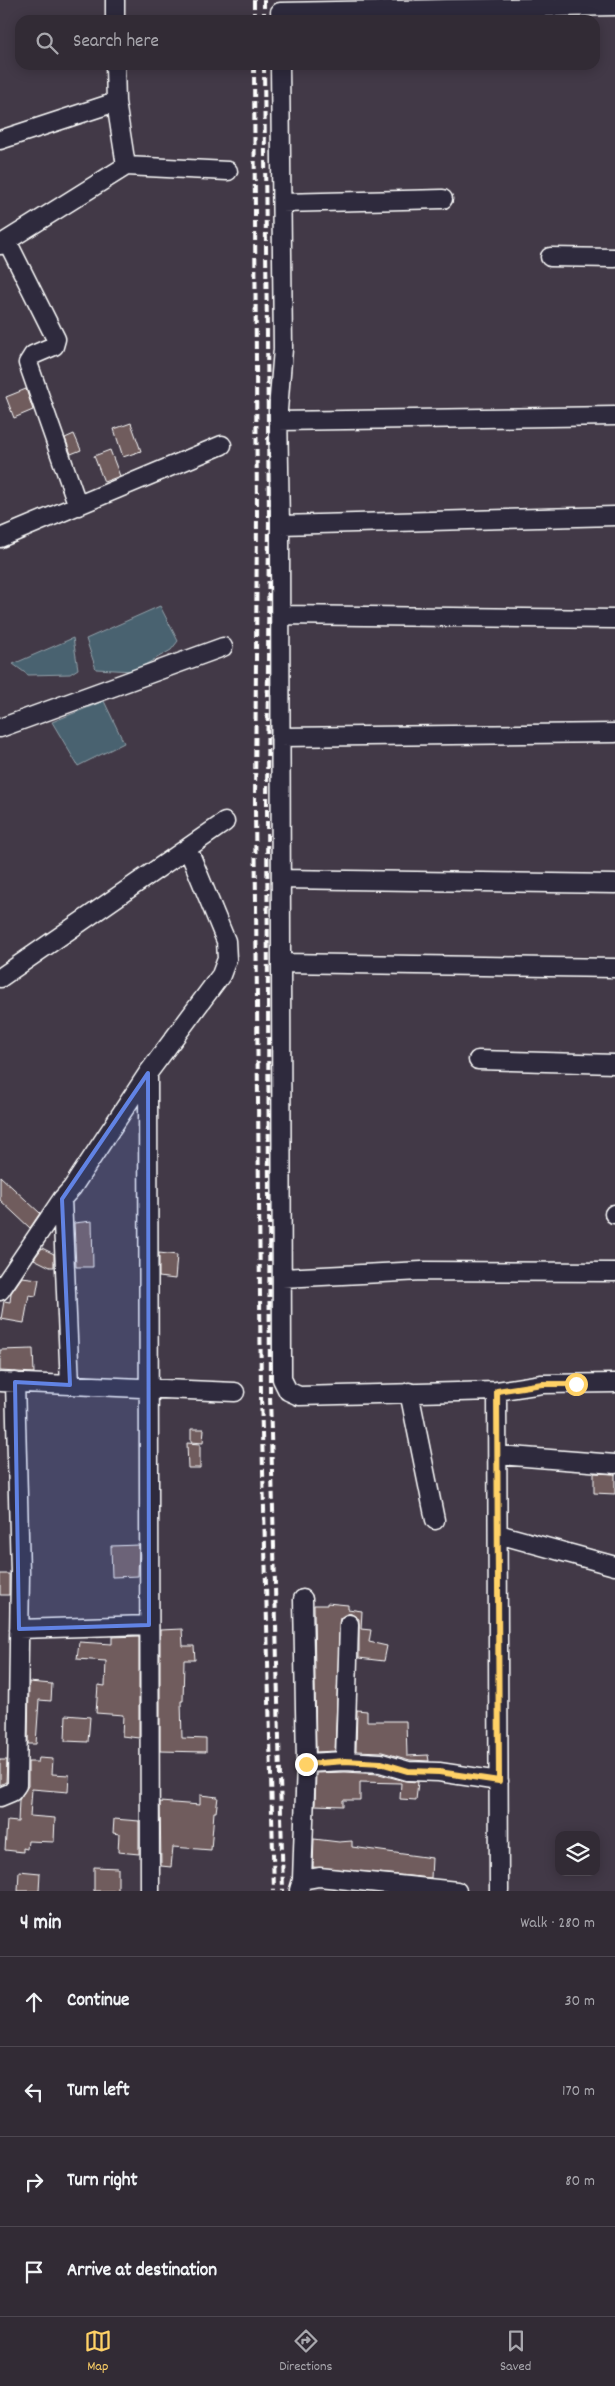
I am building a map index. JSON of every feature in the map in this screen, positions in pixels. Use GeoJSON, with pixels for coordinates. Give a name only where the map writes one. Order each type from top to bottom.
{"type":"FeatureCollection","features":[{"type":"Feature","properties":{"kind":"street"},"geometry":{"type":"LineString","coordinates":[[115,0],[115,15]]}},
{"type":"Feature","properties":{"kind":"street"},"geometry":{"type":"LineString","coordinates":[[280,11],[615,6]]}},
{"type":"Feature","properties":{"kind":"street"},"geometry":{"type":"LineString","coordinates":[[115,70],[116,102],[126,166]]}},
{"type":"Feature","properties":{"kind":"street"},"geometry":{"type":"LineString","coordinates":[[280,70],[283,350],[278,421],[280,525],[282,1379],[288,1391],[299,1396],[497,1391],[542,1384],[615,1383]]}},
{"type":"Feature","properties":{"kind":"street"},"geometry":{"type":"LineString","coordinates":[[0,140],[116,102]]}},
{"type":"Feature","properties":{"kind":"street"},"geometry":{"type":"LineString","coordinates":[[78,506],[28,363],[33,355],[54,346],[56,339],[4,243],[126,166],[228,171]]}},
{"type":"Feature","properties":{"kind":"street"},"geometry":{"type":"LineString","coordinates":[[282,203],[444,199]]}},
{"type":"Feature","properties":{"kind":"street"},"geometry":{"type":"LineString","coordinates":[[550,257],[615,258]]}},
{"type":"Feature","properties":{"kind":"street"},"geometry":{"type":"LineString","coordinates":[[278,421],[615,416]]}},
{"type":"Feature","properties":{"kind":"street"},"geometry":{"type":"LineString","coordinates":[[0,538],[222,446]]}},
{"type":"Feature","properties":{"kind":"street"},"geometry":{"type":"LineString","coordinates":[[280,525],[615,516]]}},
{"type":"Feature","properties":{"kind":"street"},"geometry":{"type":"LineString","coordinates":[[280,615],[615,619]]}},
{"type":"Feature","properties":{"kind":"street"},"geometry":{"type":"LineString","coordinates":[[0,728],[223,647]]}},
{"type":"Feature","properties":{"kind":"street"},"geometry":{"type":"LineString","coordinates":[[280,736],[615,733]]}},
{"type":"Feature","properties":{"kind":"street"},"geometry":{"type":"LineString","coordinates":[[0,978],[225,822]]}},
{"type":"Feature","properties":{"kind":"street"},"geometry":{"type":"LineString","coordinates":[[0,1291],[62,1199],[72,1188],[148,1073],[220,975],[227,959],[226,941],[188,849]]}},
{"type":"Feature","properties":{"kind":"street"},"geometry":{"type":"LineString","coordinates":[[281,879],[615,884]]}},
{"type":"Feature","properties":{"kind":"street"},"geometry":{"type":"LineString","coordinates":[[281,963],[615,968]]}},
{"type":"Feature","properties":{"kind":"street"},"geometry":{"type":"LineString","coordinates":[[478,1060],[615,1064]]}},
{"type":"Feature","properties":{"kind":"street"},"geometry":{"type":"LineString","coordinates":[[148,1073],[150,1240],[148,1389],[150,1891]]}},
{"type":"Feature","properties":{"kind":"street"},"geometry":{"type":"LineString","coordinates":[[62,1199],[70,1385]]}},
{"type":"Feature","properties":{"kind":"street"},"geometry":{"type":"LineString","coordinates":[[282,1278],[422,1271],[615,1272]]}},
{"type":"Feature","properties":{"kind":"street"},"geometry":{"type":"LineString","coordinates":[[0,1798],[12,1792],[16,1784],[20,1629],[19,1478],[7,1382],[235,1392]]}},
{"type":"Feature","properties":{"kind":"street"},"geometry":{"type":"LineString","coordinates":[[497,1391],[499,1891]]}},
{"type":"Feature","properties":{"kind":"street"},"geometry":{"type":"LineString","coordinates":[[409,1392],[435,1520]]}},
{"type":"Feature","properties":{"kind":"street"},"geometry":{"type":"LineString","coordinates":[[498,1455],[615,1464]]}},
{"type":"Feature","properties":{"kind":"street"},"geometry":{"type":"LineString","coordinates":[[498,1534],[615,1566]]}},
{"type":"Feature","properties":{"kind":"street"},"geometry":{"type":"LineString","coordinates":[[303,1599],[306,1764],[300,1885],[319,1877],[457,1891]]}},
{"type":"Feature","properties":{"kind":"street"},"geometry":{"type":"LineString","coordinates":[[345,1761],[349,1624]]}},
{"type":"Feature","properties":{"kind":"street"},"geometry":{"type":"LineString","coordinates":[[20,1629],[149,1625]]}},
{"type":"Feature","properties":{"kind":"street"},"geometry":{"type":"LineString","coordinates":[[306,1764],[345,1761],[381,1763],[408,1771],[439,1772],[499,1781]]}},
{"type":"Feature","properties":{"kind":"highlighted area"},"geometry":{"type":"Polygon","coordinates":[[[148,1073],[149,1625],[19,1629],[15,1382],[70,1385],[62,1199],[148,1073]]]}},
{"type":"Feature","properties":{"kind":"water"},"geometry":{"type":"Polygon","coordinates":[[[160,606],[178,641],[171,650],[134,671],[96,669],[86,639],[160,606]]]}},
{"type":"Feature","properties":{"kind":"water"},"geometry":{"type":"Polygon","coordinates":[[[73,638],[78,669],[70,674],[28,675],[13,664],[73,638]]]}},
{"type":"Feature","properties":{"kind":"water"},"geometry":{"type":"Polygon","coordinates":[[[104,701],[124,743],[78,766],[52,722],[104,701]]]}},
{"type":"Feature","properties":{"kind":"building"},"geometry":{"type":"Polygon","coordinates":[[[26,389],[33,410],[14,418],[6,397],[26,389]]]}},
{"type":"Feature","properties":{"kind":"building"},"geometry":{"type":"Polygon","coordinates":[[[131,423],[141,451],[123,457],[114,429],[131,423]]]}},
{"type":"Feature","properties":{"kind":"building"},"geometry":{"type":"Polygon","coordinates":[[[74,434],[81,450],[71,454],[65,438],[74,434]]]}},
{"type":"Feature","properties":{"kind":"building"},"geometry":{"type":"Polygon","coordinates":[[[110,450],[120,476],[104,482],[94,456],[110,450]]]}},
{"type":"Feature","properties":{"kind":"building"},"geometry":{"type":"Polygon","coordinates":[[[0,1176],[40,1213],[30,1228],[0,1200],[0,1176]]]}},
{"type":"Feature","properties":{"kind":"building"},"geometry":{"type":"Polygon","coordinates":[[[92,1221],[93,1267],[76,1267],[74,1223],[92,1221]]]}},
{"type":"Feature","properties":{"kind":"building"},"geometry":{"type":"Polygon","coordinates":[[[42,1248],[54,1254],[54,1267],[34,1259],[42,1248]]]}},
{"type":"Feature","properties":{"kind":"building"},"geometry":{"type":"Polygon","coordinates":[[[159,1253],[177,1255],[175,1279],[159,1277],[159,1253]]]}},
{"type":"Feature","properties":{"kind":"building"},"geometry":{"type":"Polygon","coordinates":[[[22,1277],[39,1279],[36,1296],[29,1295],[24,1323],[1,1319],[4,1301],[10,1302],[11,1293],[22,1277]]]}},
{"type":"Feature","properties":{"kind":"building"},"geometry":{"type":"Polygon","coordinates":[[[33,1349],[34,1373],[0,1371],[0,1350],[33,1349]]]}},
{"type":"Feature","properties":{"kind":"building"},"geometry":{"type":"Polygon","coordinates":[[[191,1429],[204,1429],[203,1443],[191,1442],[191,1429]]]}},
{"type":"Feature","properties":{"kind":"building"},"geometry":{"type":"Polygon","coordinates":[[[187,1443],[200,1444],[200,1468],[188,1468],[187,1443]]]}},
{"type":"Feature","properties":{"kind":"building"},"geometry":{"type":"Polygon","coordinates":[[[594,1473],[615,1474],[615,1494],[594,1493],[594,1473]]]}},
{"type":"Feature","properties":{"kind":"building"},"geometry":{"type":"Polygon","coordinates":[[[139,1545],[138,1576],[112,1577],[111,1546],[139,1545]]]}},
{"type":"Feature","properties":{"kind":"building"},"geometry":{"type":"Polygon","coordinates":[[[0,1574],[9,1574],[9,1595],[0,1595],[0,1574]]]}},
{"type":"Feature","properties":{"kind":"building"},"geometry":{"type":"Polygon","coordinates":[[[327,1603],[348,1605],[348,1609],[362,1611],[361,1629],[371,1630],[369,1642],[387,1646],[384,1661],[359,1658],[359,1619],[350,1613],[340,1618],[335,1751],[316,1752],[314,1605],[327,1605],[327,1603]]]}},
{"type":"Feature","properties":{"kind":"building"},"geometry":{"type":"Polygon","coordinates":[[[182,1629],[183,1646],[194,1646],[195,1660],[184,1660],[183,1701],[181,1701],[182,1738],[206,1739],[206,1752],[160,1751],[160,1630],[182,1629]]]}},
{"type":"Feature","properties":{"kind":"building"},"geometry":{"type":"Polygon","coordinates":[[[139,1636],[139,1738],[122,1736],[123,1715],[96,1713],[98,1685],[105,1686],[106,1661],[77,1659],[79,1642],[112,1644],[112,1637],[139,1636]]]}},
{"type":"Feature","properties":{"kind":"building"},"geometry":{"type":"Polygon","coordinates":[[[29,1682],[52,1684],[51,1701],[39,1700],[36,1744],[28,1744],[29,1682]]]}},
{"type":"Feature","properties":{"kind":"building"},"geometry":{"type":"Polygon","coordinates":[[[357,1710],[367,1711],[367,1721],[406,1721],[407,1756],[428,1755],[429,1761],[410,1760],[382,1752],[356,1751],[357,1710]]]}},
{"type":"Feature","properties":{"kind":"building"},"geometry":{"type":"Polygon","coordinates":[[[66,1715],[90,1717],[88,1742],[65,1741],[66,1715]]]}},
{"type":"Feature","properties":{"kind":"building"},"geometry":{"type":"Polygon","coordinates":[[[39,1758],[53,1759],[52,1774],[69,1775],[68,1792],[32,1789],[30,1816],[55,1818],[54,1842],[28,1841],[27,1849],[23,1848],[23,1852],[5,1850],[7,1821],[18,1822],[19,1800],[28,1786],[28,1762],[38,1762],[39,1758]]]}},
{"type":"Feature","properties":{"kind":"building"},"geometry":{"type":"Polygon","coordinates":[[[0,1760],[7,1760],[6,1782],[0,1785],[0,1760]]]}},
{"type":"Feature","properties":{"kind":"building"},"geometry":{"type":"Polygon","coordinates":[[[316,1773],[379,1774],[405,1781],[418,1782],[416,1800],[400,1799],[401,1783],[360,1782],[360,1800],[343,1800],[343,1806],[315,1805],[316,1773]]]}},
{"type":"Feature","properties":{"kind":"building"},"geometry":{"type":"Polygon","coordinates":[[[200,1795],[218,1797],[216,1812],[214,1812],[211,1850],[173,1847],[171,1867],[161,1866],[160,1802],[200,1805],[200,1795]]]}},
{"type":"Feature","properties":{"kind":"building"},"geometry":{"type":"Polygon","coordinates":[[[114,1819],[139,1821],[139,1854],[118,1852],[119,1834],[113,1833],[114,1819]]]}},
{"type":"Feature","properties":{"kind":"building"},"geometry":{"type":"Polygon","coordinates":[[[314,1839],[339,1842],[352,1841],[352,1847],[432,1858],[431,1878],[313,1867],[314,1839]]]}},
{"type":"Feature","properties":{"kind":"building"},"geometry":{"type":"Polygon","coordinates":[[[94,1867],[118,1868],[118,1891],[94,1891],[94,1867]]]}},
{"type":"Feature","properties":{"kind":"building"},"geometry":{"type":"Polygon","coordinates":[[[19,1871],[40,1873],[39,1891],[18,1891],[19,1871]]]}},
{"type":"Feature","properties":{"kind":"railway"},"geometry":{"type":"LineString","coordinates":[[254,0],[254,15]]}},
{"type":"Feature","properties":{"kind":"railway"},"geometry":{"type":"LineString","coordinates":[[264,0],[264,15]]}},
{"type":"Feature","properties":{"kind":"railway"},"geometry":{"type":"LineString","coordinates":[[254,70],[257,514],[255,806],[261,1394],[274,1891]]}},
{"type":"Feature","properties":{"kind":"railway"},"geometry":{"type":"LineString","coordinates":[[264,70],[269,516],[267,805],[270,1395],[283,1891]]}},
{"type":"Feature","properties":{"kind":"route"},"geometry":{"type":"LineString","coordinates":[[306,1764],[345,1761],[381,1763],[408,1771],[439,1772],[499,1781],[500,1649],[497,1391],[542,1384],[576,1384]]}}]}
